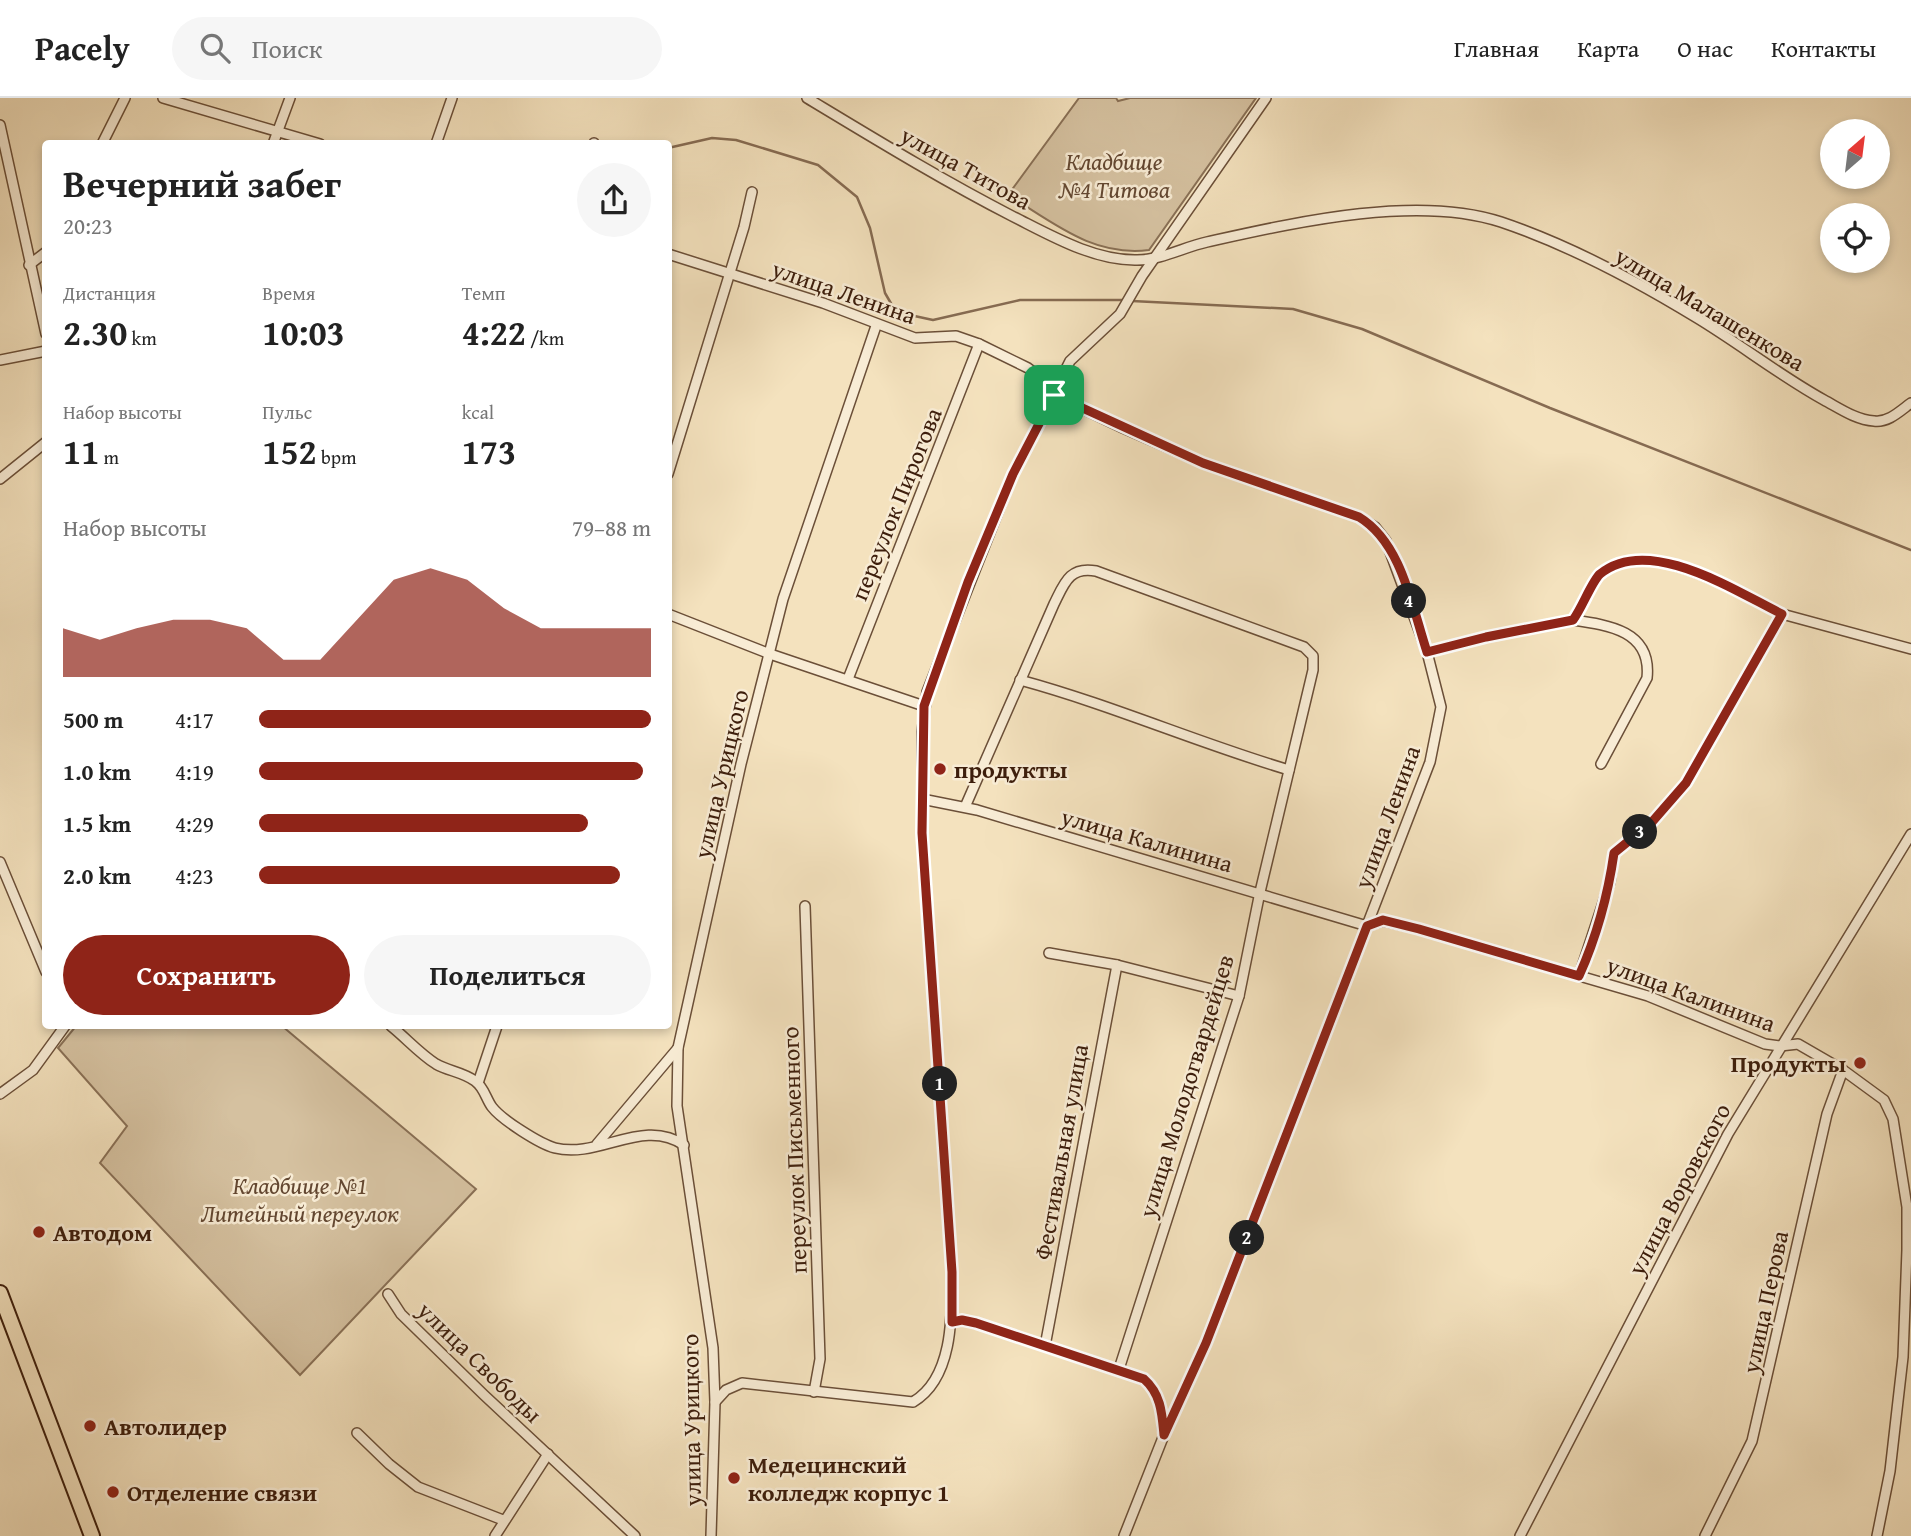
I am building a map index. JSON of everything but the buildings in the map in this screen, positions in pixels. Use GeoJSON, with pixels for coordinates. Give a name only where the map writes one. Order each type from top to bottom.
{"type":"FeatureCollection","features":[{"type":"Feature","properties":{"kind":"main road"},"geometry":{"type":"LineString","coordinates":[[0,1293],[92,1536]]}},
{"type":"Feature","properties":{"kind":"street"},"geometry":{"type":"LineString","coordinates":[[105,140],[125,98]]}},
{"type":"Feature","properties":{"kind":"street"},"geometry":{"type":"LineString","coordinates":[[163,98],[308,140]]}},
{"type":"Feature","properties":{"kind":"street"},"geometry":{"type":"LineString","coordinates":[[274,140],[290,98]]}},
{"type":"Feature","properties":{"kind":"street"},"geometry":{"type":"LineString","coordinates":[[437,140],[452,98]]}},
{"type":"Feature","properties":{"kind":"street","name":"улица Титова"},"geometry":{"type":"LineString","coordinates":[[807,98],[897,153],[1055,237],[1092,252],[1135,260],[1155,258]]}},
{"type":"Feature","properties":{"kind":"street"},"geometry":{"type":"LineString","coordinates":[[715,1402],[726,1390],[742,1383],[913,1402],[928,1393],[937,1377],[952,1322],[951,1258],[922,799],[924,706],[964,592],[1009,485],[1070,361],[1104,331],[1126,306],[1142,276],[1266,98]]}},
{"type":"Feature","properties":{"kind":"street"},"geometry":{"type":"LineString","coordinates":[[0,125],[42,318]]}},
{"type":"Feature","properties":{"kind":"street"},"geometry":{"type":"LineString","coordinates":[[672,461],[730,274],[752,192]]}},
{"type":"Feature","properties":{"kind":"street","name":"улица Малашенкова"},"geometry":{"type":"LineString","coordinates":[[1155,258],[1193,245],[1239,235],[1358,214],[1458,212],[1509,225],[1598,262],[1697,318],[1781,376],[1851,414],[1874,421],[1887,420],[1911,403]]}},
{"type":"Feature","properties":{"kind":"street"},"geometry":{"type":"LineString","coordinates":[[29,265],[42,255]]}},
{"type":"Feature","properties":{"kind":"street","name":"улица Ленина"},"geometry":{"type":"LineString","coordinates":[[672,255],[823,303],[876,326],[915,338],[956,336],[979,344],[1028,368],[1047,382],[1054,395],[1203,463],[1359,517],[1375,527],[1395,561],[1427,652],[1441,707],[1430,762],[1206,1343],[1164,1435],[1124,1536]]}},
{"type":"Feature","properties":{"kind":"street"},"geometry":{"type":"LineString","coordinates":[[1135,260],[1142,276]]}},
{"type":"Feature","properties":{"kind":"street","name":"улица Урицкого"},"geometry":{"type":"LineString","coordinates":[[711,1536],[715,1402],[713,1348],[677,1106],[678,1048],[741,764],[783,599],[876,326]]}},
{"type":"Feature","properties":{"kind":"street","name":"переулок Пирогова"},"geometry":{"type":"LineString","coordinates":[[848,679],[979,344]]}},
{"type":"Feature","properties":{"kind":"street"},"geometry":{"type":"LineString","coordinates":[[0,360],[42,352]]}},
{"type":"Feature","properties":{"kind":"street"},"geometry":{"type":"LineString","coordinates":[[0,479],[42,445]]}},
{"type":"Feature","properties":{"kind":"street"},"geometry":{"type":"LineString","coordinates":[[1573,620],[1585,604],[1594,580],[1602,572],[1630,560],[1671,563],[1782,614],[1911,649]]}},
{"type":"Feature","properties":{"kind":"street","name":"улица Молодогвардейцев"},"geometry":{"type":"LineString","coordinates":[[965,807],[1068,576],[1077,570],[1096,571],[1304,647],[1313,656],[1313,670],[1259,892],[1239,996],[1119,1369]]}},
{"type":"Feature","properties":{"kind":"street"},"geometry":{"type":"LineString","coordinates":[[1579,976],[1589,953],[1610,882],[1614,853],[1652,822],[1686,783],[1782,614]]}},
{"type":"Feature","properties":{"kind":"street"},"geometry":{"type":"LineString","coordinates":[[672,616],[770,654],[924,706]]}},
{"type":"Feature","properties":{"kind":"street"},"geometry":{"type":"LineString","coordinates":[[1427,652],[1573,620],[1610,626],[1637,642],[1647,654],[1647,678],[1601,764]]}},
{"type":"Feature","properties":{"kind":"street"},"geometry":{"type":"LineString","coordinates":[[1020,680],[1071,694],[1230,752],[1289,770]]}},
{"type":"Feature","properties":{"kind":"street","name":"улица Калинина"},"geometry":{"type":"LineString","coordinates":[[922,799],[965,807],[1367,926],[1383,920],[1648,996],[1765,1044],[1798,1044],[1843,1070],[1884,1100],[1893,1119],[1907,1208],[1909,1250],[1903,1357],[1889,1471],[1877,1536]]}},
{"type":"Feature","properties":{"kind":"street","name":"улица Воровского"},"geometry":{"type":"LineString","coordinates":[[1520,1536],[1728,1134],[1911,834]]}},
{"type":"Feature","properties":{"kind":"street"},"geometry":{"type":"LineString","coordinates":[[0,862],[42,962]]}},
{"type":"Feature","properties":{"kind":"street","name":"переулок Письменного"},"geometry":{"type":"LineString","coordinates":[[805,906],[820,1359],[814,1392]]}},
{"type":"Feature","properties":{"kind":"street"},"geometry":{"type":"LineString","coordinates":[[1049,953],[1117,965],[1239,996]]}},
{"type":"Feature","properties":{"kind":"street","name":"Фестивальная улица"},"geometry":{"type":"LineString","coordinates":[[1045,1346],[1117,965]]}},
{"type":"Feature","properties":{"kind":"street"},"geometry":{"type":"LineString","coordinates":[[0,1094],[33,1070],[60,1029]]}},
{"type":"Feature","properties":{"kind":"street"},"geometry":{"type":"LineString","coordinates":[[395,1029],[437,1065],[464,1074],[478,1083],[493,1109],[538,1141],[555,1148],[579,1149],[655,1133],[672,1137],[684,1145]]}},
{"type":"Feature","properties":{"kind":"street"},"geometry":{"type":"LineString","coordinates":[[478,1083],[496,1029]]}},
{"type":"Feature","properties":{"kind":"street"},"geometry":{"type":"LineString","coordinates":[[596,1145],[678,1048]]}},
{"type":"Feature","properties":{"kind":"street","name":"улица Перова"},"geometry":{"type":"LineString","coordinates":[[1705,1536],[1752,1441],[1827,1114],[1843,1070]]}},
{"type":"Feature","properties":{"kind":"street","name":"улица Свободы"},"geometry":{"type":"LineString","coordinates":[[388,1294],[401,1314],[548,1454],[576,1485],[635,1536]]}},
{"type":"Feature","properties":{"kind":"street"},"geometry":{"type":"LineString","coordinates":[[952,1322],[962,1320],[976,1323],[1144,1379],[1155,1388],[1162,1412],[1164,1435]]}},
{"type":"Feature","properties":{"kind":"street"},"geometry":{"type":"LineString","coordinates":[[357,1433],[418,1487],[503,1520]]}},
{"type":"Feature","properties":{"kind":"street"},"geometry":{"type":"LineString","coordinates":[[495,1536],[548,1454]]}},
{"type":"Feature","properties":{"kind":"green space","name":"Кладбище №4 Титова"},"geometry":{"type":"Polygon","coordinates":[[[1079,98],[1116,98],[1118,101],[1130,98],[1256,98],[1149,250],[1129,251],[1092,243],[1075,236],[1008,195],[1079,98]]]}},
{"type":"Feature","properties":{"kind":"green space","name":"Кладбище №1 Литейный переулок"},"geometry":{"type":"Polygon","coordinates":[[[74,1029],[286,1029],[476,1189],[300,1375],[100,1163],[127,1126],[58,1048],[74,1029]]]}},
{"type":"Feature","properties":{"kind":"waterway"},"geometry":{"type":"LineString","coordinates":[[672,147],[712,138],[736,140],[818,165],[857,197],[870,228],[885,293],[896,312],[933,320],[1020,300],[1126,300]]}},
{"type":"Feature","properties":{"kind":"waterway"},"geometry":{"type":"LineString","coordinates":[[1132,301],[1293,309],[1362,329],[1550,408],[1911,550]]}},
{"type":"Feature","properties":{"kind":"place","name":"продукты"},"geometry":{"type":"Point","coordinates":[940,769]}},
{"type":"Feature","properties":{"kind":"place","name":"Продукты"},"geometry":{"type":"Point","coordinates":[1860,1063]}},
{"type":"Feature","properties":{"kind":"place","name":"Автодом"},"geometry":{"type":"Point","coordinates":[39,1232]}},
{"type":"Feature","properties":{"kind":"place","name":"Автолидер"},"geometry":{"type":"Point","coordinates":[90,1426]}},
{"type":"Feature","properties":{"kind":"place","name":"Медецинский колледж корпус 1"},"geometry":{"type":"Point","coordinates":[734,1478]}},
{"type":"Feature","properties":{"kind":"place","name":"Отделение связи"},"geometry":{"type":"Point","coordinates":[113,1492]}},
{"type":"Feature","properties":{"kind":"route"},"geometry":{"type":"LineString","coordinates":[[1054,395],[1203,463],[1359,517],[1375,527],[1386,541],[1395,561],[1427,652],[1573,620],[1585,604],[1594,580],[1602,572],[1630,560],[1649,559],[1671,563],[1782,614],[1686,783],[1652,822],[1614,853],[1610,882],[1589,953],[1579,976],[1383,920],[1367,926],[1206,1343],[1164,1435],[1162,1412],[1155,1388],[1144,1379],[976,1323],[962,1320],[952,1322],[952,1272],[932,948],[922,833],[924,706],[933,673],[1013,474],[1054,395]]}}]}
